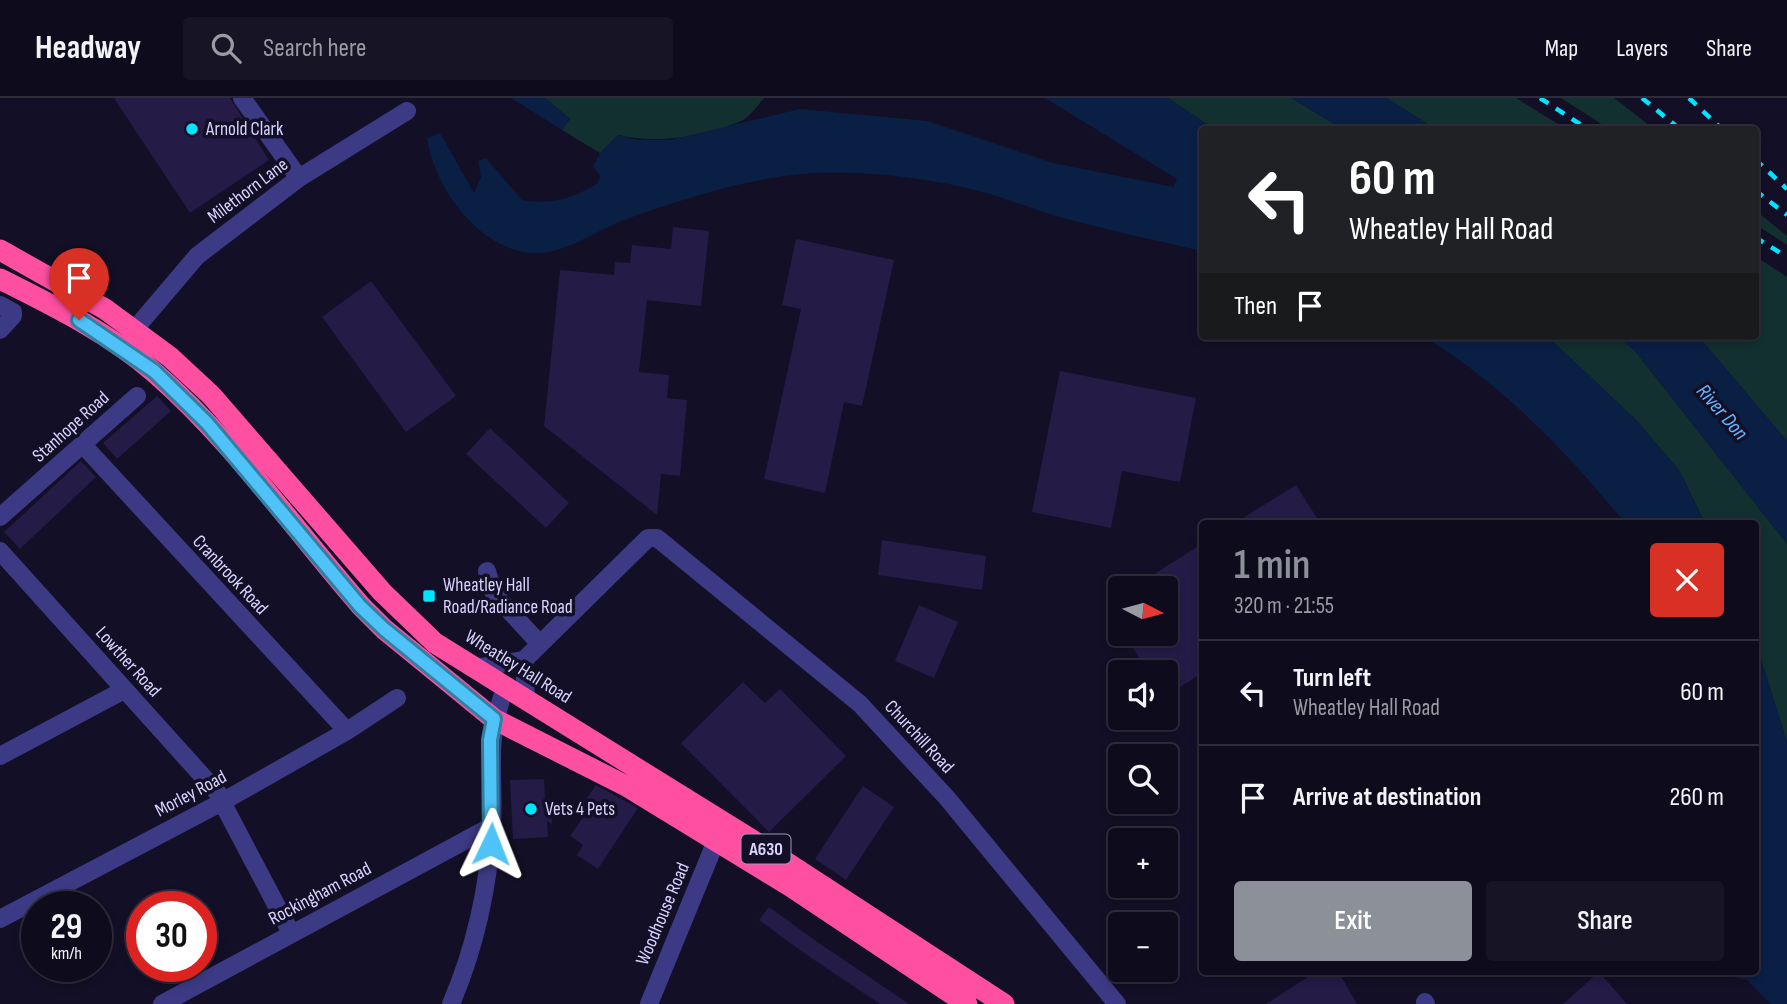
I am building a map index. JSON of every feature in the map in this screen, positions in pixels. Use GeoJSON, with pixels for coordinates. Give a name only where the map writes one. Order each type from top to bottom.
{"type":"FeatureCollection","features":[{"type":"Feature","properties":{"kind":"highway","name":"Wheatley Hall Road"},"geometry":{"type":"LineString","coordinates":[[0,250],[79,293],[135,329],[211,395],[405,614],[435,643],[475,668],[500,703]]}},
{"type":"Feature","properties":{"kind":"highway","name":"Wheatley Hall Road"},"geometry":{"type":"LineString","coordinates":[[0,279],[56,305],[154,371],[207,423],[360,606],[384,629],[967,1004]]}},
{"type":"Feature","properties":{"kind":"highway","name":"Wheatley Hall Road"},"geometry":{"type":"LineString","coordinates":[[500,703],[526,698],[1004,1004]]}},
{"type":"Feature","properties":{"kind":"street"},"geometry":{"type":"LineString","coordinates":[[242,98],[299,177]]}},
{"type":"Feature","properties":{"kind":"street","name":"Milethorn Lane"},"geometry":{"type":"LineString","coordinates":[[135,329],[195,258],[299,177],[407,111]]}},
{"type":"Feature","properties":{"kind":"street"},"geometry":{"type":"LineString","coordinates":[[0,330],[7,311]]}},
{"type":"Feature","properties":{"kind":"street","name":"Stanhope Road"},"geometry":{"type":"LineString","coordinates":[[0,516],[84,446],[137,396]]}},
{"type":"Feature","properties":{"kind":"street","name":"Cranbrook Road"},"geometry":{"type":"LineString","coordinates":[[84,446],[347,731]]}},
{"type":"Feature","properties":{"kind":"street","name":"Churchill Road"},"geometry":{"type":"LineString","coordinates":[[539,643],[653,536],[860,704],[947,798],[1117,1004]]}},
{"type":"Feature","properties":{"kind":"street","name":"Lowther Road"},"geometry":{"type":"LineString","coordinates":[[0,551],[224,801],[291,933]]}},
{"type":"Feature","properties":{"kind":"street"},"geometry":{"type":"LineString","coordinates":[[475,668],[524,660],[539,643],[494,594],[487,571]]}},
{"type":"Feature","properties":{"kind":"street"},"geometry":{"type":"LineString","coordinates":[[524,660],[526,698]]}},
{"type":"Feature","properties":{"kind":"street"},"geometry":{"type":"LineString","coordinates":[[0,756],[124,690]]}},
{"type":"Feature","properties":{"kind":"street","name":"Morley Road"},"geometry":{"type":"LineString","coordinates":[[3,912],[224,801],[347,731],[397,698]]}},
{"type":"Feature","properties":{"kind":"street"},"geometry":{"type":"LineString","coordinates":[[451,1004],[467,965],[481,913],[492,826],[490,740],[500,703]]}},
{"type":"Feature","properties":{"kind":"street","name":"Rockingham Road"},"geometry":{"type":"LineString","coordinates":[[165,1002],[492,826]]}},
{"type":"Feature","properties":{"kind":"street","name":"Woodhouse Road"},"geometry":{"type":"LineString","coordinates":[[655,1001],[716,841]]}},
{"type":"Feature","properties":{"kind":"green space"},"geometry":{"type":"Polygon","coordinates":[[[545,98],[764,98],[748,117],[727,127],[664,139],[618,135],[600,153],[562,130],[570,119],[545,98]]]}},
{"type":"Feature","properties":{"kind":"green space"},"geometry":{"type":"Polygon","coordinates":[[[1168,98],[1291,98],[1338,126],[1210,126],[1168,98]]]}},
{"type":"Feature","properties":{"kind":"green space"},"geometry":{"type":"Polygon","coordinates":[[[1387,98],[1516,98],[1561,126],[1430,126],[1387,98]]]}},
{"type":"Feature","properties":{"kind":"green space"},"geometry":{"type":"Polygon","coordinates":[[[1561,98],[1614,98],[1650,126],[1604,126],[1561,98]]]}},
{"type":"Feature","properties":{"kind":"green space"},"geometry":{"type":"Polygon","coordinates":[[[1759,213],[1787,236],[1787,245],[1759,227],[1759,213]]]}},
{"type":"Feature","properties":{"kind":"green space"},"geometry":{"type":"Polygon","coordinates":[[[1759,259],[1787,277],[1787,441],[1701,340],[1759,340],[1759,259]]]}},
{"type":"Feature","properties":{"kind":"green space"},"geometry":{"type":"Polygon","coordinates":[[[1551,340],[1622,340],[1635,351],[1787,544],[1787,742],[1759,654],[1759,520],[1704,520],[1679,470],[1635,419],[1551,340]]]}},
{"type":"Feature","properties":{"kind":"water"},"geometry":{"type":"Polygon","coordinates":[[[511,98],[545,98],[570,119],[562,130],[511,98]]]}},
{"type":"Feature","properties":{"kind":"water"},"geometry":{"type":"Polygon","coordinates":[[[1045,98],[1168,98],[1210,126],[1199,126],[1199,250],[1063,218],[991,194],[928,180],[863,173],[822,173],[759,180],[712,191],[613,224],[558,250],[535,253],[515,250],[496,242],[463,214],[439,177],[427,138],[440,133],[474,193],[481,177],[478,161],[486,158],[522,200],[543,202],[562,199],[598,183],[600,176],[593,166],[600,153],[618,135],[637,140],[670,140],[800,109],[927,121],[1053,163],[1174,187],[1177,179],[1045,98]]]}},
{"type":"Feature","properties":{"kind":"water"},"geometry":{"type":"Polygon","coordinates":[[[1291,98],[1387,98],[1430,126],[1338,126],[1291,98]]]}},
{"type":"Feature","properties":{"kind":"water"},"geometry":{"type":"Polygon","coordinates":[[[1429,340],[1551,340],[1635,419],[1679,470],[1704,520],[1622,520],[1532,421],[1480,375],[1429,340]]]}},
{"type":"Feature","properties":{"kind":"water","name":"River Don"},"geometry":{"type":"Polygon","coordinates":[[[1622,340],[1701,340],[1787,441],[1787,544],[1635,351],[1622,340]]]}},
{"type":"Feature","properties":{"kind":"water"},"geometry":{"type":"Polygon","coordinates":[[[1759,654],[1787,742],[1787,1004],[1771,1004],[1747,980],[1728,976],[1759,975],[1759,654]]]}},
{"type":"Feature","properties":{"kind":"building","name":"Arnold Clark"},"geometry":{"type":"Polygon","coordinates":[[[114,98],[230,98],[269,160],[190,213],[114,98]]]}},
{"type":"Feature","properties":{"kind":"building"},"geometry":{"type":"Polygon","coordinates":[[[673,227],[709,231],[701,306],[647,300],[639,372],[669,375],[667,398],[687,400],[680,476],[661,474],[657,515],[544,426],[560,270],[614,275],[615,262],[630,263],[632,245],[671,249],[673,227]]]}},
{"type":"Feature","properties":{"kind":"building"},"geometry":{"type":"Polygon","coordinates":[[[796,239],[894,260],[862,406],[844,402],[825,493],[764,479],[801,309],[782,305],[796,239]]]}},
{"type":"Feature","properties":{"kind":"building"},"geometry":{"type":"Polygon","coordinates":[[[371,281],[456,396],[406,432],[322,317],[371,281]]]}},
{"type":"Feature","properties":{"kind":"building"},"geometry":{"type":"Polygon","coordinates":[[[1060,371],[1196,398],[1180,482],[1122,471],[1111,528],[1032,512],[1060,371]]]}},
{"type":"Feature","properties":{"kind":"building"},"geometry":{"type":"Polygon","coordinates":[[[157,396],[171,411],[117,459],[103,443],[157,396]]]}},
{"type":"Feature","properties":{"kind":"building"},"geometry":{"type":"Polygon","coordinates":[[[490,428],[569,503],[546,528],[466,454],[490,428]]]}},
{"type":"Feature","properties":{"kind":"building"},"geometry":{"type":"Polygon","coordinates":[[[81,461],[96,477],[20,549],[4,532],[81,461]]]}},
{"type":"Feature","properties":{"kind":"building"},"geometry":{"type":"Polygon","coordinates":[[[1296,485],[1318,520],[1240,520],[1296,485]]]}},
{"type":"Feature","properties":{"kind":"building"},"geometry":{"type":"Polygon","coordinates":[[[882,540],[986,556],[982,590],[878,575],[882,540]]]}},
{"type":"Feature","properties":{"kind":"building"},"geometry":{"type":"Polygon","coordinates":[[[1199,546],[1199,675],[1178,688],[1178,660],[1140,660],[1132,646],[1178,646],[1178,576],[1151,576],[1199,546]]]}},
{"type":"Feature","properties":{"kind":"building"},"geometry":{"type":"Polygon","coordinates":[[[919,605],[958,622],[934,678],[895,661],[919,605]]]}},
{"type":"Feature","properties":{"kind":"building"},"geometry":{"type":"Polygon","coordinates":[[[743,682],[765,703],[780,689],[846,756],[769,832],[681,743],[743,682]]]}},
{"type":"Feature","properties":{"kind":"building","name":"Vets 4 Pets"},"geometry":{"type":"Polygon","coordinates":[[[544,779],[545,799],[550,799],[552,824],[547,821],[548,837],[513,839],[510,780],[544,779]]]}},
{"type":"Feature","properties":{"kind":"building"},"geometry":{"type":"Polygon","coordinates":[[[596,785],[638,808],[598,869],[577,855],[583,845],[570,836],[585,814],[579,810],[596,785]]]}},
{"type":"Feature","properties":{"kind":"building"},"geometry":{"type":"Polygon","coordinates":[[[863,786],[894,807],[846,880],[815,859],[863,786]]]}},
{"type":"Feature","properties":{"kind":"building"},"geometry":{"type":"Polygon","coordinates":[[[769,907],[909,1004],[880,1004],[804,953],[759,920],[769,907]]]}},
{"type":"Feature","properties":{"kind":"building"},"geometry":{"type":"Polygon","coordinates":[[[1311,975],[1340,975],[1357,1004],[1266,1004],[1311,975]]]}},
{"type":"Feature","properties":{"kind":"building"},"geometry":{"type":"Polygon","coordinates":[[[1596,975],[1602,975],[1627,1004],[1563,1004],[1596,975]]]}},
{"type":"Feature","properties":{"kind":"railway"},"geometry":{"type":"LineString","coordinates":[[1540,98],[1583,126]]}},
{"type":"Feature","properties":{"kind":"railway"},"geometry":{"type":"LineString","coordinates":[[1642,98],[1676,126]]}},
{"type":"Feature","properties":{"kind":"railway"},"geometry":{"type":"LineString","coordinates":[[1689,98],[1719,126]]}},
{"type":"Feature","properties":{"kind":"railway"},"geometry":{"type":"LineString","coordinates":[[1759,163],[1787,189]]}},
{"type":"Feature","properties":{"kind":"railway"},"geometry":{"type":"LineString","coordinates":[[1759,193],[1787,215]]}},
{"type":"Feature","properties":{"kind":"railway"},"geometry":{"type":"LineString","coordinates":[[1759,240],[1787,257]]}},
{"type":"Feature","properties":{"kind":"place","name":"Arnold Clark"},"geometry":{"type":"Point","coordinates":[192,129]}},
{"type":"Feature","properties":{"kind":"place","name":"Wheatley Hall Road/Radiance Road"},"geometry":{"type":"Point","coordinates":[429,596]}},
{"type":"Feature","properties":{"kind":"place","name":"Vets 4 Pets"},"geometry":{"type":"Point","coordinates":[531,809]}},
{"type":"Feature","properties":{"kind":"route"},"geometry":{"type":"LineString","coordinates":[[79,320],[154,371],[197,412],[360,606],[384,629],[494,719],[490,740],[491,844]]}}]}
